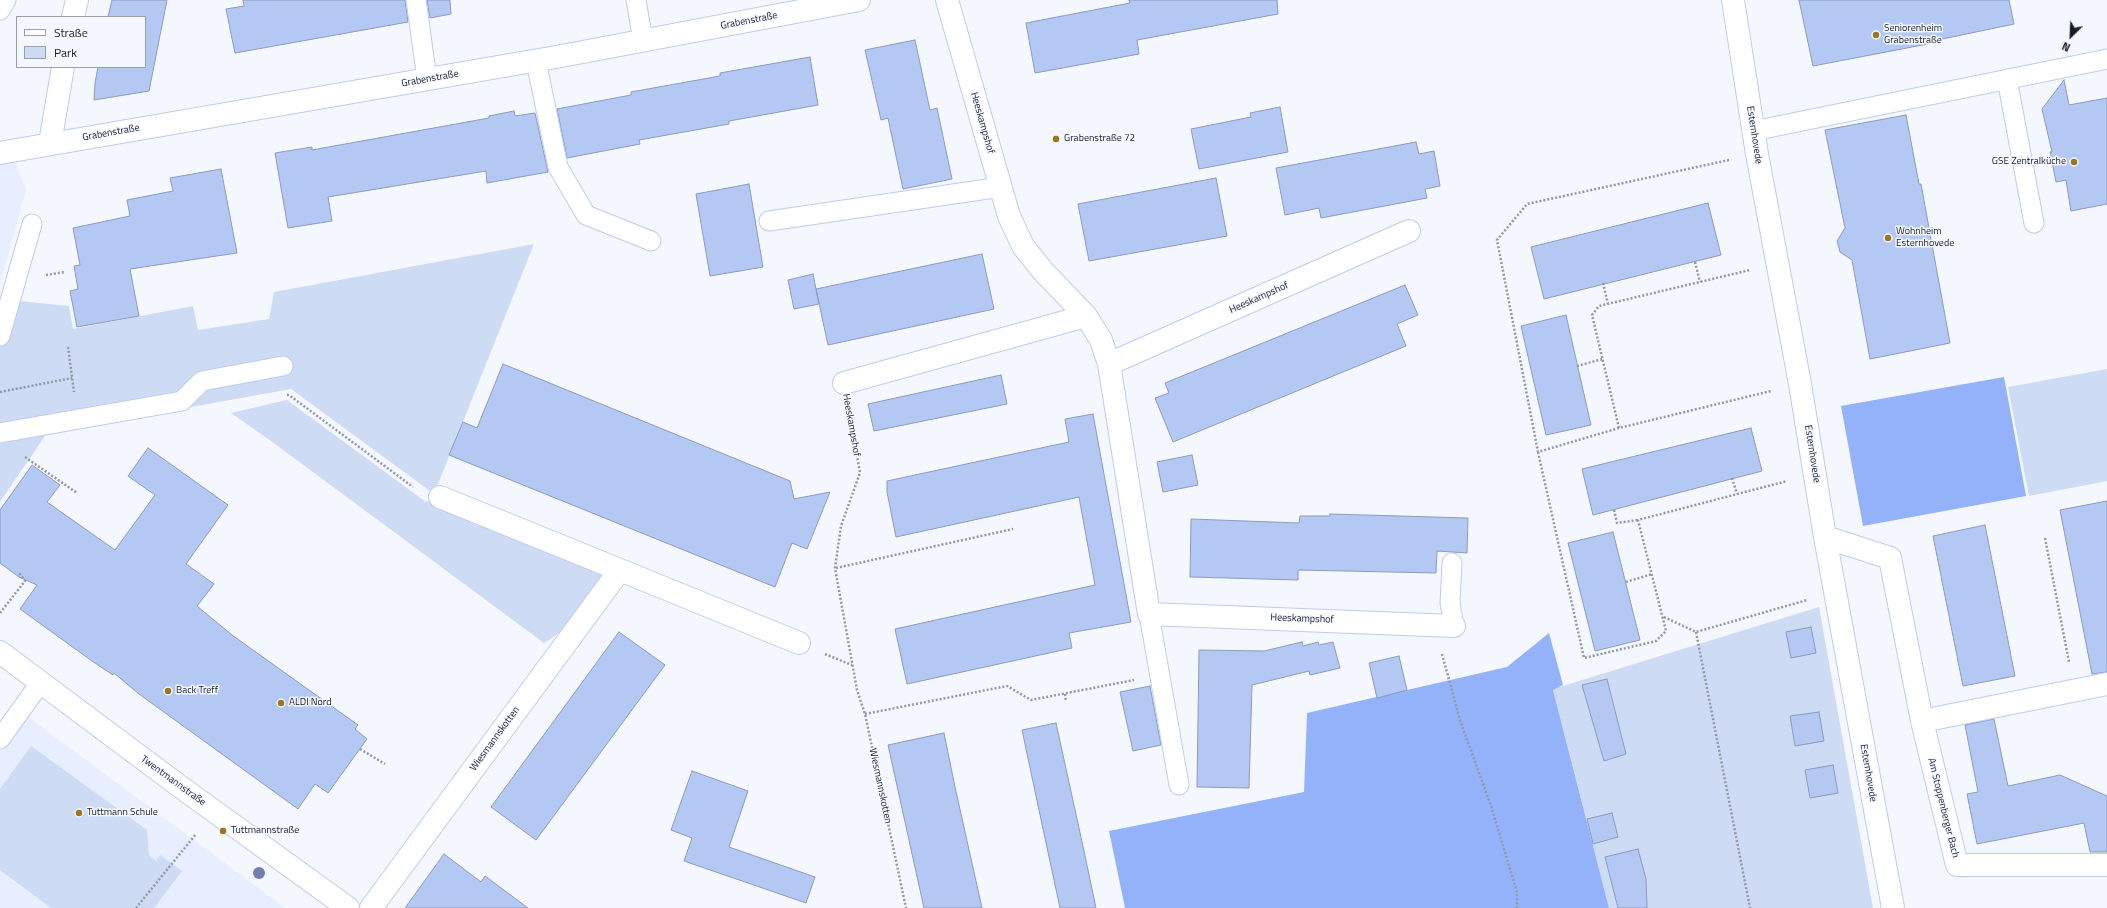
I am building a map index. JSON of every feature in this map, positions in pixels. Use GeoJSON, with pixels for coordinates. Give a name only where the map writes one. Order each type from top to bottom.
{"type":"FeatureCollection","features":[{"type":"Feature","properties":{"kind":"street"},"geometry":{"type":"LineString","coordinates":[[73,16],[77,0]]}},
{"type":"Feature","properties":{"kind":"street","name":"Grabenstraße"},"geometry":{"type":"LineString","coordinates":[[0,153],[50,143],[536,61],[859,0]]}},
{"type":"Feature","properties":{"kind":"street","name":"Heeskampshof"},"geometry":{"type":"LineString","coordinates":[[947,0],[1009,216],[1023,246],[1042,270],[1086,316],[1101,340],[1109,364],[1149,614],[1444,625]]}},
{"type":"Feature","properties":{"kind":"street","name":"Esternhovede"},"geometry":{"type":"LineString","coordinates":[[1733,0],[1757,154],[1800,384],[1825,537],[1893,908]]}},
{"type":"Feature","properties":{"kind":"street"},"geometry":{"type":"LineString","coordinates":[[50,143],[63,68]]}},
{"type":"Feature","properties":{"kind":"street","name":"Heeskampshof"},"geometry":{"type":"LineString","coordinates":[[1109,364],[1409,231]]}},
{"type":"Feature","properties":{"kind":"street","name":"Heeskampshof"},"geometry":{"type":"LineString","coordinates":[[844,383],[1086,316]]}},
{"type":"Feature","properties":{"kind":"street"},"geometry":{"type":"LineString","coordinates":[[440,497],[799,643]]}},
{"type":"Feature","properties":{"kind":"street","name":"Am Stoppenberger Bach"},"geometry":{"type":"LineString","coordinates":[[1825,537],[1890,558],[1922,721],[1957,865],[2107,865]]}},
{"type":"Feature","properties":{"kind":"street","name":"Wiesmannskotten"},"geometry":{"type":"LineString","coordinates":[[371,908],[620,570]]}},
{"type":"Feature","properties":{"kind":"street","name":"Twentmannstraße"},"geometry":{"type":"LineString","coordinates":[[0,652],[182,788],[348,908]]}},
{"type":"Feature","properties":{"kind":"street"},"geometry":{"type":"LineString","coordinates":[[1922,721],[2107,684]]}},
{"type":"Feature","properties":{"kind":"lane"},"geometry":{"type":"LineString","coordinates":[[0,10],[6,0]]}},
{"type":"Feature","properties":{"kind":"lane"},"geometry":{"type":"LineString","coordinates":[[416,0],[427,79]]}},
{"type":"Feature","properties":{"kind":"lane"},"geometry":{"type":"LineString","coordinates":[[636,0],[643,41]]}},
{"type":"Feature","properties":{"kind":"lane"},"geometry":{"type":"LineString","coordinates":[[1753,131],[2107,59]]}},
{"type":"Feature","properties":{"kind":"lane"},"geometry":{"type":"LineString","coordinates":[[536,61],[558,167],[586,215],[651,241]]}},
{"type":"Feature","properties":{"kind":"lane"},"geometry":{"type":"LineString","coordinates":[[2007,79],[2034,223]]}},
{"type":"Feature","properties":{"kind":"lane"},"geometry":{"type":"LineString","coordinates":[[769,221],[1001,187]]}},
{"type":"Feature","properties":{"kind":"lane"},"geometry":{"type":"LineString","coordinates":[[0,336],[32,224]]}},
{"type":"Feature","properties":{"kind":"lane"},"geometry":{"type":"LineString","coordinates":[[0,433],[182,401],[202,381],[283,366]]}},
{"type":"Feature","properties":{"kind":"lane"},"geometry":{"type":"LineString","coordinates":[[1444,625],[1450,603],[1452,563]]}},
{"type":"Feature","properties":{"kind":"lane","name":"Heeskampshof"},"geometry":{"type":"LineString","coordinates":[[1149,614],[1179,785]]}},
{"type":"Feature","properties":{"kind":"lane"},"geometry":{"type":"LineString","coordinates":[[0,739],[41,682]]}},
{"type":"Feature","properties":{"kind":"path"},"geometry":{"type":"LineString","coordinates":[[1638,520],[1664,617],[1666,631],[1656,641],[1584,658],[1538,452],[1497,240],[1526,204],[1757,154]]}},
{"type":"Feature","properties":{"kind":"path"},"geometry":{"type":"LineString","coordinates":[[1695,262],[1700,282]]}},
{"type":"Feature","properties":{"kind":"path"},"geometry":{"type":"LineString","coordinates":[[1620,428],[1592,315],[1599,306],[1778,263]]}},
{"type":"Feature","properties":{"kind":"path"},"geometry":{"type":"LineString","coordinates":[[1603,283],[1608,304]]}},
{"type":"Feature","properties":{"kind":"path"},"geometry":{"type":"LineString","coordinates":[[68,347],[78,419]]}},
{"type":"Feature","properties":{"kind":"path"},"geometry":{"type":"LineString","coordinates":[[1578,366],[1603,359]]}},
{"type":"Feature","properties":{"kind":"path"},"geometry":{"type":"LineString","coordinates":[[0,392],[72,378]]}},
{"type":"Feature","properties":{"kind":"path","name":"Heeskampshof"},"geometry":{"type":"LineString","coordinates":[[844,383],[860,473],[841,526],[835,568],[853,665]]}},
{"type":"Feature","properties":{"kind":"path"},"geometry":{"type":"LineString","coordinates":[[1538,452],[1620,428],[1800,384]]}},
{"type":"Feature","properties":{"kind":"path"},"geometry":{"type":"LineString","coordinates":[[281,396],[289,395],[428,499],[440,497]]}},
{"type":"Feature","properties":{"kind":"path"},"geometry":{"type":"LineString","coordinates":[[23,456],[77,493]]}},
{"type":"Feature","properties":{"kind":"path"},"geometry":{"type":"LineString","coordinates":[[1614,510],[1617,523],[1638,520],[1815,475]]}},
{"type":"Feature","properties":{"kind":"path"},"geometry":{"type":"LineString","coordinates":[[1732,478],[1736,494]]}},
{"type":"Feature","properties":{"kind":"path"},"geometry":{"type":"LineString","coordinates":[[835,568],[1013,529]]}},
{"type":"Feature","properties":{"kind":"path"},"geometry":{"type":"LineString","coordinates":[[2045,538],[2074,690]]}},
{"type":"Feature","properties":{"kind":"path"},"geometry":{"type":"LineString","coordinates":[[0,613],[24,581],[19,573]]}},
{"type":"Feature","properties":{"kind":"path"},"geometry":{"type":"LineString","coordinates":[[1626,582],[1652,574]]}},
{"type":"Feature","properties":{"kind":"path"},"geometry":{"type":"LineString","coordinates":[[1664,617],[1696,632],[1836,592]]}},
{"type":"Feature","properties":{"kind":"path"},"geometry":{"type":"LineString","coordinates":[[1444,625],[1460,720],[1492,806],[1517,892],[1517,908]]}},
{"type":"Feature","properties":{"kind":"path"},"geometry":{"type":"LineString","coordinates":[[1696,632],[1750,908]]}},
{"type":"Feature","properties":{"kind":"path","name":"Wiesmannskotten"},"geometry":{"type":"LineString","coordinates":[[853,665],[865,714],[906,908]]}},
{"type":"Feature","properties":{"kind":"path"},"geometry":{"type":"LineString","coordinates":[[865,714],[1007,686],[1031,700],[1142,678]]}},
{"type":"Feature","properties":{"kind":"path"},"geometry":{"type":"LineString","coordinates":[[1065,694],[1066,702]]}},
{"type":"Feature","properties":{"kind":"path"},"geometry":{"type":"LineString","coordinates":[[360,749],[385,764]]}},
{"type":"Feature","properties":{"kind":"path"},"geometry":{"type":"LineString","coordinates":[[136,908],[193,839]]}},
{"type":"Feature","properties":{"kind":"shaded area"},"geometry":{"type":"Polygon","coordinates":[[[13,156],[26,190],[0,283],[0,159],[13,156]]]}},
{"type":"Feature","properties":{"kind":"shaded area"},"geometry":{"type":"Polygon","coordinates":[[[2004,377],[2026,496],[1863,526],[1841,406],[2004,377]]]}},
{"type":"Feature","properties":{"kind":"shaded area"},"geometry":{"type":"Polygon","coordinates":[[[1549,633],[1563,685],[1553,690],[1609,908],[1125,908],[1109,831],[1304,792],[1307,713],[1507,667],[1549,633]]]}},
{"type":"Feature","properties":{"kind":"shaded area","name":"Tuttmann Schule"},"geometry":{"type":"Polygon","coordinates":[[[12,705],[285,908],[0,908],[0,723],[12,705]]]}},
{"type":"Feature","properties":{"kind":"green space"},"geometry":{"type":"Polygon","coordinates":[[[534,244],[434,494],[291,389],[47,433],[0,502],[0,299],[69,306],[73,329],[193,306],[198,330],[269,319],[274,292],[534,244]]]}},
{"type":"Feature","properties":{"kind":"green space"},"geometry":{"type":"Polygon","coordinates":[[[2107,369],[2107,481],[2029,496],[2008,387],[2107,369]]]}},
{"type":"Feature","properties":{"kind":"green space"},"geometry":{"type":"Polygon","coordinates":[[[287,400],[426,502],[430,500],[609,572],[567,628],[544,643],[231,413],[287,400]]]}},
{"type":"Feature","properties":{"kind":"green space"},"geometry":{"type":"Polygon","coordinates":[[[1819,607],[1873,908],[1609,908],[1553,689],[1819,607]]]}},
{"type":"Feature","properties":{"kind":"green space","name":"Tuttmann Schule"},"geometry":{"type":"Polygon","coordinates":[[[31,746],[147,830],[149,855],[156,861],[160,855],[182,871],[154,908],[51,908],[0,870],[0,789],[31,746]]]}},
{"type":"Feature","properties":{"kind":"building"},"geometry":{"type":"Polygon","coordinates":[[[112,0],[167,0],[149,91],[94,100],[98,68],[146,68],[146,16],[108,16],[112,0]]]}},
{"type":"Feature","properties":{"kind":"building"},"geometry":{"type":"Polygon","coordinates":[[[243,0],[405,0],[408,22],[235,53],[226,9],[244,6],[243,0]]]}},
{"type":"Feature","properties":{"kind":"building"},"geometry":{"type":"Polygon","coordinates":[[[427,0],[450,0],[451,14],[430,18],[427,0]]]}},
{"type":"Feature","properties":{"kind":"building"},"geometry":{"type":"Polygon","coordinates":[[[1129,0],[1277,0],[1278,14],[1137,40],[1139,54],[1035,73],[1026,23],[1130,3],[1129,0]]]}},
{"type":"Feature","properties":{"kind":"building","name":"Seniorenheim Grabenstraße"},"geometry":{"type":"Polygon","coordinates":[[[1799,0],[2009,0],[2014,24],[1933,41],[1933,43],[1813,66],[1799,0]]]}},
{"type":"Feature","properties":{"kind":"building"},"geometry":{"type":"Polygon","coordinates":[[[915,40],[930,110],[937,108],[952,179],[903,189],[888,118],[881,120],[865,50],[915,40]]]}},
{"type":"Feature","properties":{"kind":"building"},"geometry":{"type":"Polygon","coordinates":[[[810,57],[818,105],[729,121],[729,124],[639,140],[640,144],[567,158],[557,109],[631,95],[631,92],[720,76],[720,73],[810,57]]]}},
{"type":"Feature","properties":{"kind":"building","name":"GSE Zentralküche"},"geometry":{"type":"Polygon","coordinates":[[[2064,80],[2069,105],[2107,98],[2107,204],[2071,211],[2066,180],[2056,182],[2050,152],[2052,152],[2042,109],[2064,80]]]}},
{"type":"Feature","properties":{"kind":"building"},"geometry":{"type":"Polygon","coordinates":[[[1280,107],[1288,152],[1199,169],[1191,129],[1251,117],[1250,113],[1280,107]]]}},
{"type":"Feature","properties":{"kind":"building"},"geometry":{"type":"Polygon","coordinates":[[[514,111],[515,116],[535,113],[548,172],[487,183],[486,171],[328,197],[332,221],[288,228],[275,153],[312,147],[312,150],[489,118],[489,116],[514,111]]]}},
{"type":"Feature","properties":{"kind":"building","name":"Wohnheim Esternhovede"},"geometry":{"type":"Polygon","coordinates":[[[1906,115],[1919,184],[1921,184],[1950,343],[1870,359],[1852,260],[1840,252],[1837,241],[1845,228],[1825,130],[1906,115]]]}},
{"type":"Feature","properties":{"kind":"building"},"geometry":{"type":"Polygon","coordinates":[[[1416,142],[1419,154],[1434,151],[1440,186],[1425,189],[1427,198],[1321,218],[1319,208],[1285,215],[1276,168],[1416,142]]]}},
{"type":"Feature","properties":{"kind":"building"},"geometry":{"type":"Polygon","coordinates":[[[221,169],[237,253],[130,269],[139,316],[77,327],[70,291],[78,289],[74,266],[80,265],[73,228],[130,216],[127,200],[173,191],[170,178],[221,169]]]}},
{"type":"Feature","properties":{"kind":"building"},"geometry":{"type":"Polygon","coordinates":[[[1216,178],[1227,236],[1089,261],[1078,204],[1216,178]]]}},
{"type":"Feature","properties":{"kind":"building"},"geometry":{"type":"Polygon","coordinates":[[[749,184],[763,267],[710,276],[696,194],[749,184]]]}},
{"type":"Feature","properties":{"kind":"building"},"geometry":{"type":"Polygon","coordinates":[[[1708,203],[1721,255],[1544,299],[1531,247],[1708,203]]]}},
{"type":"Feature","properties":{"kind":"building"},"geometry":{"type":"Polygon","coordinates":[[[982,254],[994,309],[828,345],[816,289],[982,254]]]}},
{"type":"Feature","properties":{"kind":"building"},"geometry":{"type":"Polygon","coordinates":[[[813,274],[819,304],[794,309],[788,280],[813,274]]]}},
{"type":"Feature","properties":{"kind":"building"},"geometry":{"type":"Polygon","coordinates":[[[1405,285],[1418,315],[1397,324],[1406,346],[1173,442],[1155,398],[1169,393],[1165,383],[1405,285]]]}},
{"type":"Feature","properties":{"kind":"building"},"geometry":{"type":"Polygon","coordinates":[[[1566,315],[1591,425],[1546,435],[1521,326],[1566,315]]]}},
{"type":"Feature","properties":{"kind":"building"},"geometry":{"type":"Polygon","coordinates":[[[503,364],[790,481],[794,499],[830,492],[807,549],[792,543],[775,587],[449,455],[463,422],[477,428],[503,364]]]}},
{"type":"Feature","properties":{"kind":"building"},"geometry":{"type":"Polygon","coordinates":[[[1001,375],[1007,404],[874,431],[868,404],[1001,375]]]}},
{"type":"Feature","properties":{"kind":"building"},"geometry":{"type":"Polygon","coordinates":[[[1093,414],[1131,622],[1069,633],[1072,648],[907,684],[895,629],[1095,585],[1079,497],[896,537],[887,492],[887,481],[1069,442],[1065,419],[1093,414]]]}},
{"type":"Feature","properties":{"kind":"building"},"geometry":{"type":"Polygon","coordinates":[[[1751,428],[1762,471],[1593,515],[1582,469],[1751,428]]]}},
{"type":"Feature","properties":{"kind":"building"},"geometry":{"type":"Polygon","coordinates":[[[148,448],[228,505],[186,564],[214,584],[197,606],[232,635],[358,725],[355,729],[367,739],[328,793],[315,784],[298,809],[139,694],[114,673],[113,675],[92,661],[20,609],[37,585],[19,577],[0,563],[0,510],[32,465],[60,485],[47,502],[115,550],[155,495],[128,476],[148,448]]]}},
{"type":"Feature","properties":{"kind":"building"},"geometry":{"type":"Polygon","coordinates":[[[1192,455],[1198,485],[1163,492],[1157,462],[1192,455]]]}},
{"type":"Feature","properties":{"kind":"building"},"geometry":{"type":"Polygon","coordinates":[[[2107,501],[2107,672],[2092,674],[2060,510],[2107,501]]]}},
{"type":"Feature","properties":{"kind":"building"},"geometry":{"type":"Polygon","coordinates":[[[1330,514],[1468,518],[1467,553],[1437,551],[1436,573],[1298,570],[1298,580],[1190,577],[1191,519],[1299,523],[1300,516],[1330,516],[1330,514]]]}},
{"type":"Feature","properties":{"kind":"building"},"geometry":{"type":"Polygon","coordinates":[[[1985,525],[2015,676],[1963,686],[1933,536],[1985,525]]]}},
{"type":"Feature","properties":{"kind":"building"},"geometry":{"type":"Polygon","coordinates":[[[1613,532],[1640,640],[1595,651],[1568,543],[1613,532]]]}},
{"type":"Feature","properties":{"kind":"building"},"geometry":{"type":"Polygon","coordinates":[[[1811,627],[1816,653],[1791,658],[1786,632],[1811,627]]]}},
{"type":"Feature","properties":{"kind":"building"},"geometry":{"type":"Polygon","coordinates":[[[619,632],[665,665],[536,840],[491,807],[619,632]]]}},
{"type":"Feature","properties":{"kind":"building"},"geometry":{"type":"Polygon","coordinates":[[[1302,642],[1303,646],[1318,642],[1319,645],[1333,642],[1340,668],[1310,675],[1309,671],[1252,685],[1249,788],[1197,787],[1199,650],[1264,651],[1302,642]]]}},
{"type":"Feature","properties":{"kind":"building"},"geometry":{"type":"Polygon","coordinates":[[[1399,656],[1407,690],[1377,698],[1369,663],[1399,656]]]}},
{"type":"Feature","properties":{"kind":"building"},"geometry":{"type":"Polygon","coordinates":[[[1607,679],[1626,754],[1604,761],[1582,685],[1607,679]]]}},
{"type":"Feature","properties":{"kind":"building"},"geometry":{"type":"Polygon","coordinates":[[[1150,686],[1161,745],[1133,751],[1120,692],[1150,686]]]}},
{"type":"Feature","properties":{"kind":"building"},"geometry":{"type":"Polygon","coordinates":[[[1819,712],[1824,741],[1795,746],[1790,716],[1819,712]]]}},
{"type":"Feature","properties":{"kind":"building"},"geometry":{"type":"Polygon","coordinates":[[[1994,719],[2008,786],[2060,775],[2107,796],[2107,852],[2090,852],[2084,823],[1977,844],[1967,794],[1978,792],[1965,725],[1994,719]]]}},
{"type":"Feature","properties":{"kind":"building"},"geometry":{"type":"Polygon","coordinates":[[[1056,723],[1096,908],[1060,908],[1022,730],[1056,723]]]}},
{"type":"Feature","properties":{"kind":"building"},"geometry":{"type":"Polygon","coordinates":[[[944,733],[982,908],[924,908],[888,745],[944,733]]]}},
{"type":"Feature","properties":{"kind":"building"},"geometry":{"type":"Polygon","coordinates":[[[1833,765],[1838,793],[1810,798],[1805,770],[1833,765]]]}},
{"type":"Feature","properties":{"kind":"building"},"geometry":{"type":"Polygon","coordinates":[[[692,771],[748,791],[729,847],[815,877],[806,903],[684,861],[692,838],[671,830],[692,771]]]}},
{"type":"Feature","properties":{"kind":"building"},"geometry":{"type":"Polygon","coordinates":[[[1612,813],[1618,837],[1593,844],[1587,819],[1612,813]]]}},
{"type":"Feature","properties":{"kind":"building"},"geometry":{"type":"Polygon","coordinates":[[[1638,849],[1646,879],[1647,908],[1618,908],[1605,857],[1638,849]]]}},
{"type":"Feature","properties":{"kind":"building"},"geometry":{"type":"Polygon","coordinates":[[[444,854],[481,882],[485,876],[528,908],[405,908],[444,854]]]}},
{"type":"Feature","properties":{"kind":"place","name":"Seniorenheim Grabenstraße"},"geometry":{"type":"Point","coordinates":[1876,35]}},
{"type":"Feature","properties":{"kind":"place","name":"Grabenstraße 72"},"geometry":{"type":"Point","coordinates":[1056,139]}},
{"type":"Feature","properties":{"kind":"place","name":"GSE Zentralküche"},"geometry":{"type":"Point","coordinates":[2074,162]}},
{"type":"Feature","properties":{"kind":"place","name":"Wohnheim Esternhovede"},"geometry":{"type":"Point","coordinates":[1888,238]}},
{"type":"Feature","properties":{"kind":"place","name":"Back Treff"},"geometry":{"type":"Point","coordinates":[168,691]}},
{"type":"Feature","properties":{"kind":"place","name":"ALDI Nord"},"geometry":{"type":"Point","coordinates":[281,703]}},
{"type":"Feature","properties":{"kind":"place","name":"Tuttmann Schule"},"geometry":{"type":"Point","coordinates":[79,813]}},
{"type":"Feature","properties":{"kind":"place","name":"Tuttmannstraße"},"geometry":{"type":"Point","coordinates":[223,831]}}]}
